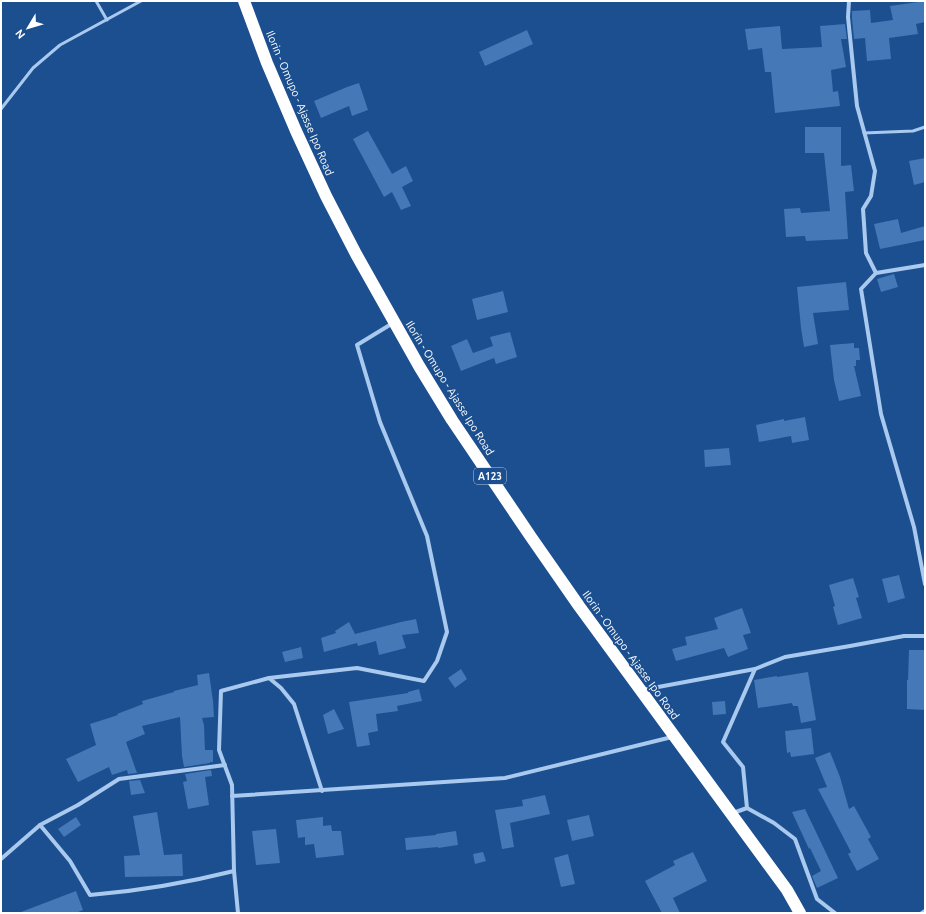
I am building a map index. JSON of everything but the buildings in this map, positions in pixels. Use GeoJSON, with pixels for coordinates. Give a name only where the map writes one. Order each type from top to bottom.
{"type":"FeatureCollection","features":[{"type":"Feature","properties":{"kind":"highway","name":"Ilorin - Omupo - Ajasse Ipo Road"},"geometry":{"type":"LineString","coordinates":[[244,1],[270,70],[326,196],[356,254],[419,366],[452,420],[575,599],[787,890],[800,913]]}},
{"type":"Feature","properties":{"kind":"street"},"geometry":{"type":"LineString","coordinates":[[849,1],[848,17],[857,106],[875,171],[871,196],[863,209],[866,253],[876,273]]}},
{"type":"Feature","properties":{"kind":"street"},"geometry":{"type":"LineString","coordinates":[[925,265],[876,273],[861,289],[881,414],[914,527],[925,584]]}},
{"type":"Feature","properties":{"kind":"street"},"geometry":{"type":"LineString","coordinates":[[238,913],[234,871],[232,785],[219,750],[221,691],[269,678],[357,668],[424,681],[437,661],[447,632],[427,536],[380,422],[357,345],[394,323]]}},
{"type":"Feature","properties":{"kind":"street"},"geometry":{"type":"LineString","coordinates":[[641,690],[755,669],[785,656],[904,636],[925,636]]}},
{"type":"Feature","properties":{"kind":"street"},"geometry":{"type":"LineString","coordinates":[[747,808],[743,767],[723,742],[755,669]]}},
{"type":"Feature","properties":{"kind":"street"},"geometry":{"type":"LineString","coordinates":[[269,678],[281,688],[294,704],[322,791]]}},
{"type":"Feature","properties":{"kind":"street"},"geometry":{"type":"LineString","coordinates":[[232,796],[505,778],[675,737]]}},
{"type":"Feature","properties":{"kind":"street"},"geometry":{"type":"LineString","coordinates":[[1,859],[40,824],[78,804],[119,779],[225,765]]}},
{"type":"Feature","properties":{"kind":"street"},"geometry":{"type":"LineString","coordinates":[[730,813],[747,808],[774,823],[795,839],[817,899],[835,913]]}},
{"type":"Feature","properties":{"kind":"street"},"geometry":{"type":"LineString","coordinates":[[40,824],[70,861],[90,895],[126,892],[187,882],[234,871]]}},
{"type":"Feature","properties":{"kind":"lane"},"geometry":{"type":"LineString","coordinates":[[96,1],[108,20]]}},
{"type":"Feature","properties":{"kind":"lane"},"geometry":{"type":"LineString","coordinates":[[1,109],[33,68],[60,45],[142,1]]}},
{"type":"Feature","properties":{"kind":"lane"},"geometry":{"type":"LineString","coordinates":[[864,133],[913,131],[925,127]]}}]}
